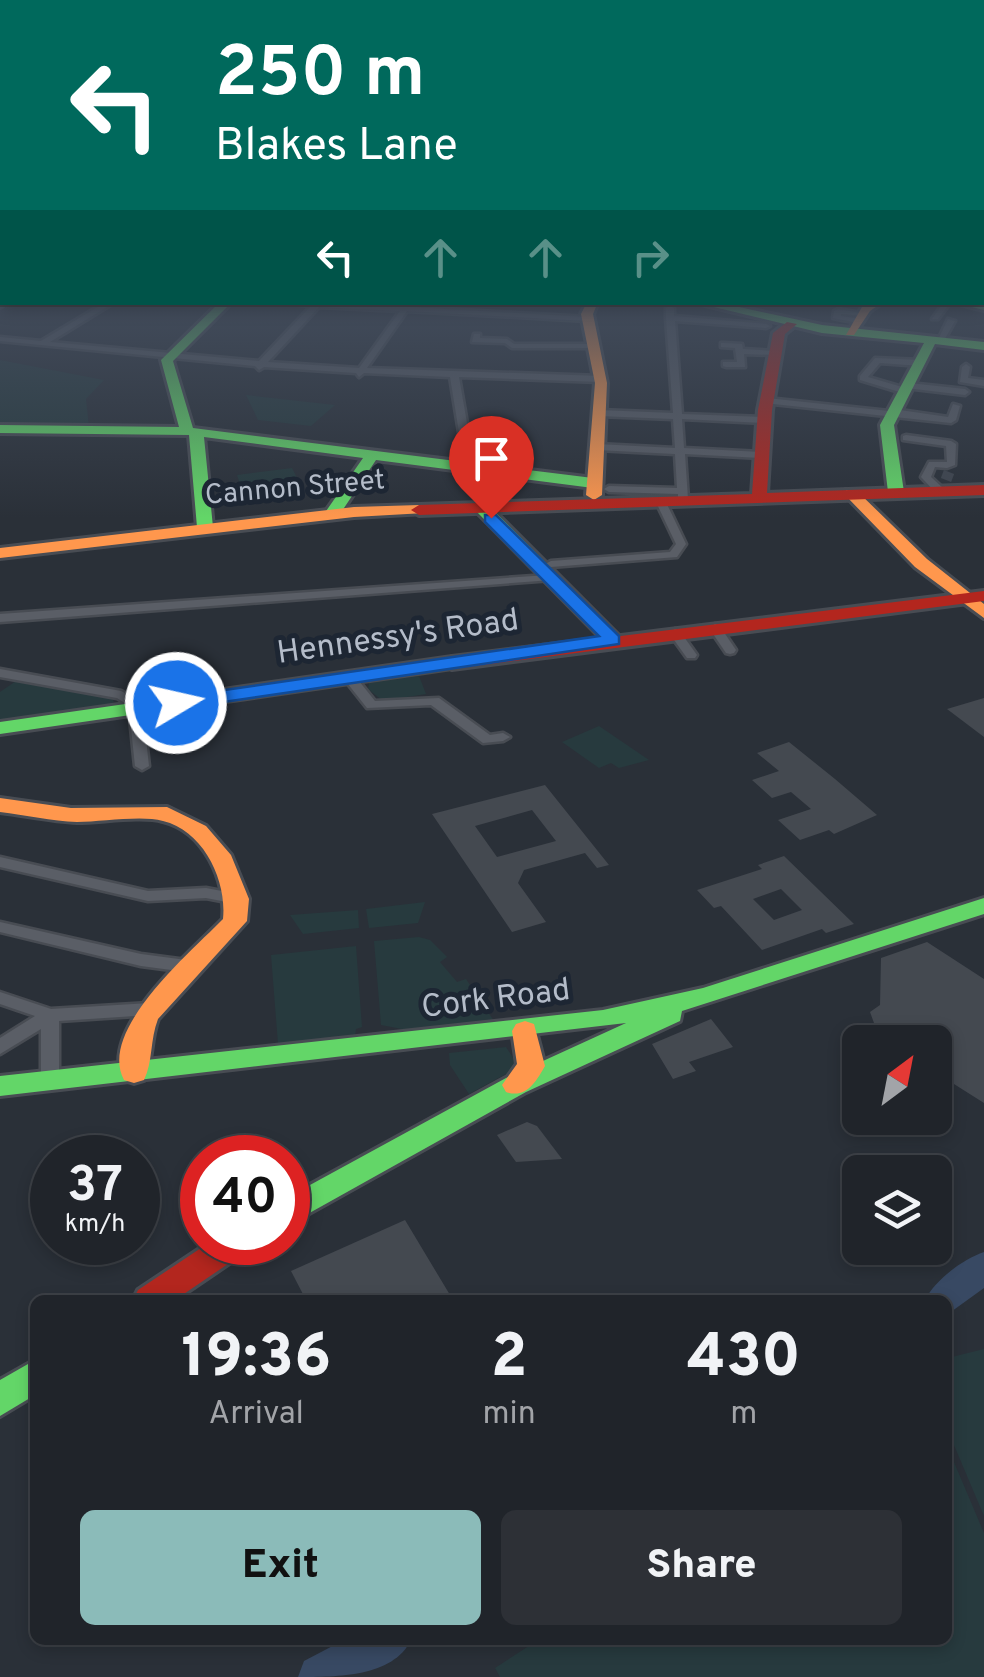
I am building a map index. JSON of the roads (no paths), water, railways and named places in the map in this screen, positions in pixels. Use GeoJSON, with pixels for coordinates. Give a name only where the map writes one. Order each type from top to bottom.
{"type":"FeatureCollection","features":[{"type":"Feature","properties":{"kind":"street"},"geometry":{"type":"LineString","coordinates":[[167,361],[192,431],[205,527]]}},
{"type":"Feature","properties":{"kind":"street"},"geometry":{"type":"LineString","coordinates":[[184,361],[358,374],[601,379]]}},
{"type":"Feature","properties":{"kind":"street"},"geometry":{"type":"LineString","coordinates":[[259,367],[264,361]]}},
{"type":"Feature","properties":{"kind":"street"},"geometry":{"type":"LineString","coordinates":[[358,374],[367,361]]}},
{"type":"Feature","properties":{"kind":"street"},"geometry":{"type":"LineString","coordinates":[[597,361],[601,379],[597,447],[600,492]]}},
{"type":"Feature","properties":{"kind":"street"},"geometry":{"type":"LineString","coordinates":[[0,618],[550,571],[672,555],[681,544],[675,497],[679,451],[674,361]]}},
{"type":"Feature","properties":{"kind":"street"},"geometry":{"type":"LineString","coordinates":[[726,364],[742,361]]}},
{"type":"Feature","properties":{"kind":"street"},"geometry":{"type":"LineString","coordinates":[[760,496],[765,410],[774,361]]}},
{"type":"Feature","properties":{"kind":"street"},"geometry":{"type":"LineString","coordinates":[[877,361],[863,378],[907,388],[966,392]]}},
{"type":"Feature","properties":{"kind":"street"},"geometry":{"type":"LineString","coordinates":[[896,492],[887,428],[924,361]]}},
{"type":"Feature","properties":{"kind":"street"},"geometry":{"type":"LineString","coordinates":[[966,367],[963,380],[984,382]]}},
{"type":"Feature","properties":{"kind":"street"},"geometry":{"type":"LineString","coordinates":[[328,372],[347,382],[386,375]]}},
{"type":"Feature","properties":{"kind":"street"},"geometry":{"type":"LineString","coordinates":[[454,376],[465,472]]}},
{"type":"Feature","properties":{"kind":"street"},"geometry":{"type":"LineString","coordinates":[[600,413],[678,417],[765,410],[893,413],[950,420],[956,406]]}},
{"type":"Feature","properties":{"kind":"street"},"geometry":{"type":"LineString","coordinates":[[0,429],[192,431],[600,492],[675,497],[896,492],[946,480],[984,490]]}},
{"type":"Feature","properties":{"kind":"street"},"geometry":{"type":"LineString","coordinates":[[906,438],[951,444],[952,463],[946,480]]}},
{"type":"Feature","properties":{"kind":"street"},"geometry":{"type":"LineString","coordinates":[[597,447],[762,455]]}},
{"type":"Feature","properties":{"kind":"street"},"geometry":{"type":"LineString","coordinates":[[332,514],[371,456]]}},
{"type":"Feature","properties":{"kind":"street","name":"Cannon Street"},"geometry":{"type":"LineString","coordinates":[[0,553],[332,514],[482,508],[600,492]]}},
{"type":"Feature","properties":{"kind":"street"},"geometry":{"type":"LineString","coordinates":[[851,493],[973,597],[984,613]]}},
{"type":"Feature","properties":{"kind":"street"},"geometry":{"type":"LineString","coordinates":[[482,508],[550,571],[613,640]]}},
{"type":"Feature","properties":{"kind":"street","name":"Hennessy's Road"},"geometry":{"type":"LineString","coordinates":[[0,728],[613,640],[973,597]]}},
{"type":"Feature","properties":{"kind":"street"},"geometry":{"type":"LineString","coordinates":[[715,628],[730,650]]}},
{"type":"Feature","properties":{"kind":"street"},"geometry":{"type":"LineString","coordinates":[[675,633],[691,656]]}},
{"type":"Feature","properties":{"kind":"street"},"geometry":{"type":"LineString","coordinates":[[0,673],[121,695],[139,708],[142,766]]}},
{"type":"Feature","properties":{"kind":"street"},"geometry":{"type":"LineString","coordinates":[[350,679],[363,698],[376,706],[426,700],[440,703],[488,740],[503,736]]}},
{"type":"Feature","properties":{"kind":"street"},"geometry":{"type":"LineString","coordinates":[[0,805],[58,814],[152,812],[175,817],[217,850],[238,899],[232,927],[150,1008],[138,1033],[134,1072]]}},
{"type":"Feature","properties":{"kind":"street"},"geometry":{"type":"LineString","coordinates":[[0,862],[148,896],[206,893],[238,899]]}},
{"type":"Feature","properties":{"kind":"street","name":"Cork Road"},"geometry":{"type":"LineString","coordinates":[[0,1086],[560,1027],[705,997],[984,906]]}},
{"type":"Feature","properties":{"kind":"street"},"geometry":{"type":"LineString","coordinates":[[0,927],[94,950],[194,967]]}},
{"type":"Feature","properties":{"kind":"street"},"geometry":{"type":"LineString","coordinates":[[310,1200],[516,1086],[705,997]]}},
{"type":"Feature","properties":{"kind":"street"},"geometry":{"type":"LineString","coordinates":[[0,998],[50,1014],[150,1008]]}},
{"type":"Feature","properties":{"kind":"street"},"geometry":{"type":"LineString","coordinates":[[0,1047],[50,1014]]}},
{"type":"Feature","properties":{"kind":"street"},"geometry":{"type":"LineString","coordinates":[[50,1014],[50,1081]]}},
{"type":"Feature","properties":{"kind":"street"},"geometry":{"type":"LineString","coordinates":[[560,1027],[576,1046],[576,1060]]}},
{"type":"Feature","properties":{"kind":"street"},"geometry":{"type":"LineString","coordinates":[[516,1086],[531,1066],[525,1031]]}},
{"type":"Feature","properties":{"kind":"street"},"geometry":{"type":"LineString","coordinates":[[156,1295],[202,1265]]}},
{"type":"Feature","properties":{"kind":"street"},"geometry":{"type":"LineString","coordinates":[[0,1400],[30,1379]]}},
{"type":"Feature","properties":{"kind":"waterway"},"geometry":{"type":"LineString","coordinates":[[949,1295],[984,1267]]}},
{"type":"Feature","properties":{"kind":"waterway"},"geometry":{"type":"LineString","coordinates":[[320,1677],[380,1645]]}},
{"type":"Feature","properties":{"kind":"tunnel"},"geometry":{"type":"LineString","coordinates":[[946,480],[949,472]]}}]}
